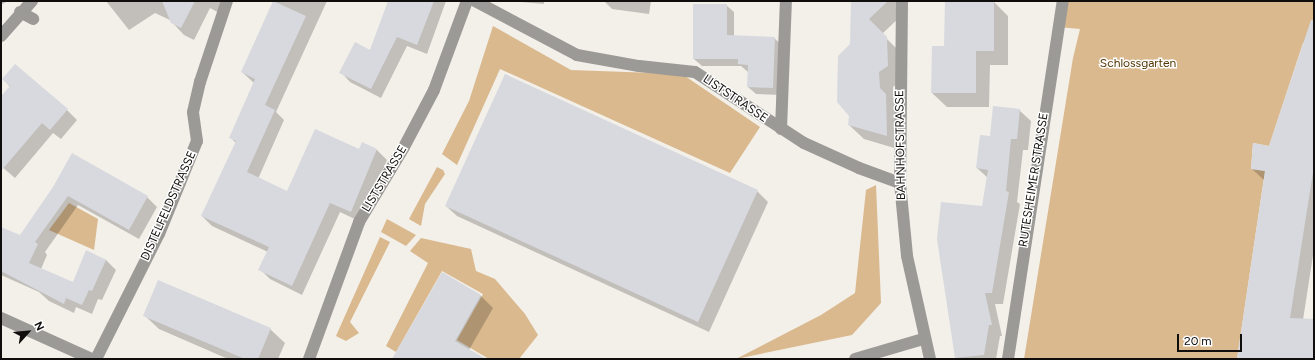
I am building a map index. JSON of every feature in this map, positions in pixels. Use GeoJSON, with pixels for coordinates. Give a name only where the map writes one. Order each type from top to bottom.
{"type":"FeatureCollection","features":[{"type":"Feature","properties":{"kind":"street"},"geometry":{"type":"LineString","coordinates":[[1,36],[20,12],[32,1]]}},
{"type":"Feature","properties":{"kind":"street","name":"DISTELFELDSTRASSE"},"geometry":{"type":"LineString","coordinates":[[96,359],[159,234],[197,141],[193,112],[196,79],[227,1]]}},
{"type":"Feature","properties":{"kind":"street","name":"LISTSTRASSE"},"geometry":{"type":"LineString","coordinates":[[309,359],[358,222],[404,147],[434,90],[467,1]]}},
{"type":"Feature","properties":{"kind":"street","name":"LISTSTRASSE"},"geometry":{"type":"LineString","coordinates":[[475,1],[578,55],[639,66],[695,72],[781,129],[859,168],[900,183]]}},
{"type":"Feature","properties":{"kind":"street"},"geometry":{"type":"LineString","coordinates":[[781,129],[786,1]]}},
{"type":"Feature","properties":{"kind":"street","name":"BAHNHOFSTRASSE"},"geometry":{"type":"LineString","coordinates":[[902,1],[900,183],[907,256],[923,339],[930,359]]}},
{"type":"Feature","properties":{"kind":"street","name":"RUTESHEIMER STRASSE"},"geometry":{"type":"LineString","coordinates":[[1008,359],[1063,1]]}},
{"type":"Feature","properties":{"kind":"street"},"geometry":{"type":"LineString","coordinates":[[20,12],[33,19]]}},
{"type":"Feature","properties":{"kind":"street"},"geometry":{"type":"LineString","coordinates":[[1,318],[92,359]]}},
{"type":"Feature","properties":{"kind":"street"},"geometry":{"type":"LineString","coordinates":[[855,359],[923,339]]}},
{"type":"Feature","properties":{"kind":"green space","name":"Schlossgarten"},"geometry":{"type":"Polygon","coordinates":[[[1063,1],[1314,1],[1314,39],[1303,43],[1269,146],[1253,143],[1251,169],[1265,171],[1237,359],[1024,359],[1073,58],[1080,29],[1058,27],[1063,1]]]}},
{"type":"Feature","properties":{"kind":"green space"},"geometry":{"type":"Polygon","coordinates":[[[493,26],[571,70],[682,74],[760,127],[730,173],[500,69],[457,165],[442,154],[469,101],[493,26]]]}},
{"type":"Feature","properties":{"kind":"green space"},"geometry":{"type":"Polygon","coordinates":[[[437,167],[443,170],[445,174],[425,204],[421,226],[409,219],[437,167]]]}},
{"type":"Feature","properties":{"kind":"green space"},"geometry":{"type":"Polygon","coordinates":[[[876,185],[881,303],[852,335],[736,359],[821,315],[855,293],[866,190],[876,185]]]}},
{"type":"Feature","properties":{"kind":"green space"},"geometry":{"type":"Polygon","coordinates":[[[69,203],[98,219],[94,250],[49,230],[69,203]]]}},
{"type":"Feature","properties":{"kind":"green space"},"geometry":{"type":"Polygon","coordinates":[[[387,219],[416,235],[406,246],[381,232],[387,219]]]}},
{"type":"Feature","properties":{"kind":"green space"},"geometry":{"type":"Polygon","coordinates":[[[380,237],[390,242],[350,322],[359,333],[346,341],[336,336],[380,237]]]}},
{"type":"Feature","properties":{"kind":"green space"},"geometry":{"type":"Polygon","coordinates":[[[421,238],[471,249],[476,271],[495,279],[525,314],[538,335],[519,359],[489,359],[457,340],[483,294],[442,271],[396,352],[386,346],[428,263],[410,251],[421,238]]]}},
{"type":"Feature","properties":{"kind":"building"},"geometry":{"type":"Polygon","coordinates":[[[162,1],[195,1],[181,28],[171,23],[162,1]]]}},
{"type":"Feature","properties":{"kind":"building"},"geometry":{"type":"Polygon","coordinates":[[[273,1],[306,16],[265,105],[275,110],[247,172],[287,191],[315,129],[359,149],[362,142],[377,149],[351,212],[330,203],[292,286],[258,270],[269,247],[201,216],[236,141],[229,138],[255,79],[241,72],[273,1]]]}},
{"type":"Feature","properties":{"kind":"building"},"geometry":{"type":"Polygon","coordinates":[[[388,1],[434,1],[417,45],[397,37],[371,89],[339,73],[355,42],[370,50],[388,1]]]}},
{"type":"Feature","properties":{"kind":"building"},"geometry":{"type":"Polygon","coordinates":[[[851,1],[888,1],[869,19],[887,37],[888,66],[879,72],[880,88],[886,94],[887,136],[848,125],[849,116],[837,102],[838,56],[850,44],[851,1]]]}},
{"type":"Feature","properties":{"kind":"building"},"geometry":{"type":"Polygon","coordinates":[[[945,1],[994,1],[994,51],[976,51],[976,93],[931,93],[932,46],[944,46],[945,1]]]}},
{"type":"Feature","properties":{"kind":"building"},"geometry":{"type":"Polygon","coordinates":[[[693,4],[727,4],[727,35],[775,37],[773,88],[747,87],[748,65],[738,64],[738,59],[693,59],[693,4]]]}},
{"type":"Feature","properties":{"kind":"building"},"geometry":{"type":"Polygon","coordinates":[[[1311,20],[1314,20],[1314,166],[1290,318],[1314,319],[1314,359],[1237,359],[1265,171],[1251,169],[1253,143],[1269,146],[1311,20]]]}},
{"type":"Feature","properties":{"kind":"building"},"geometry":{"type":"Polygon","coordinates":[[[15,64],[68,109],[50,130],[42,123],[1,171],[1,96],[10,86],[2,79],[15,64]]]}},
{"type":"Feature","properties":{"kind":"building"},"geometry":{"type":"Polygon","coordinates":[[[505,74],[758,190],[698,322],[445,206],[505,74]]]}},
{"type":"Feature","properties":{"kind":"building"},"geometry":{"type":"Polygon","coordinates":[[[993,106],[1020,109],[1017,139],[1011,139],[1006,191],[1009,192],[992,293],[985,293],[992,325],[989,325],[984,355],[955,358],[937,239],[941,202],[982,206],[988,170],[976,168],[980,135],[990,136],[993,106]]]}},
{"type":"Feature","properties":{"kind":"building"},"geometry":{"type":"Polygon","coordinates":[[[72,153],[148,196],[129,230],[68,196],[35,242],[38,244],[29,263],[73,282],[86,250],[106,260],[92,291],[89,290],[82,305],[66,298],[64,304],[1,271],[1,227],[20,235],[53,187],[72,153]]]}},
{"type":"Feature","properties":{"kind":"building"},"geometry":{"type":"Polygon","coordinates":[[[442,272],[481,295],[455,341],[486,359],[392,359],[442,272]]]}},
{"type":"Feature","properties":{"kind":"building"},"geometry":{"type":"Polygon","coordinates":[[[158,280],[271,328],[258,359],[245,359],[143,316],[158,280]]]}}]}
